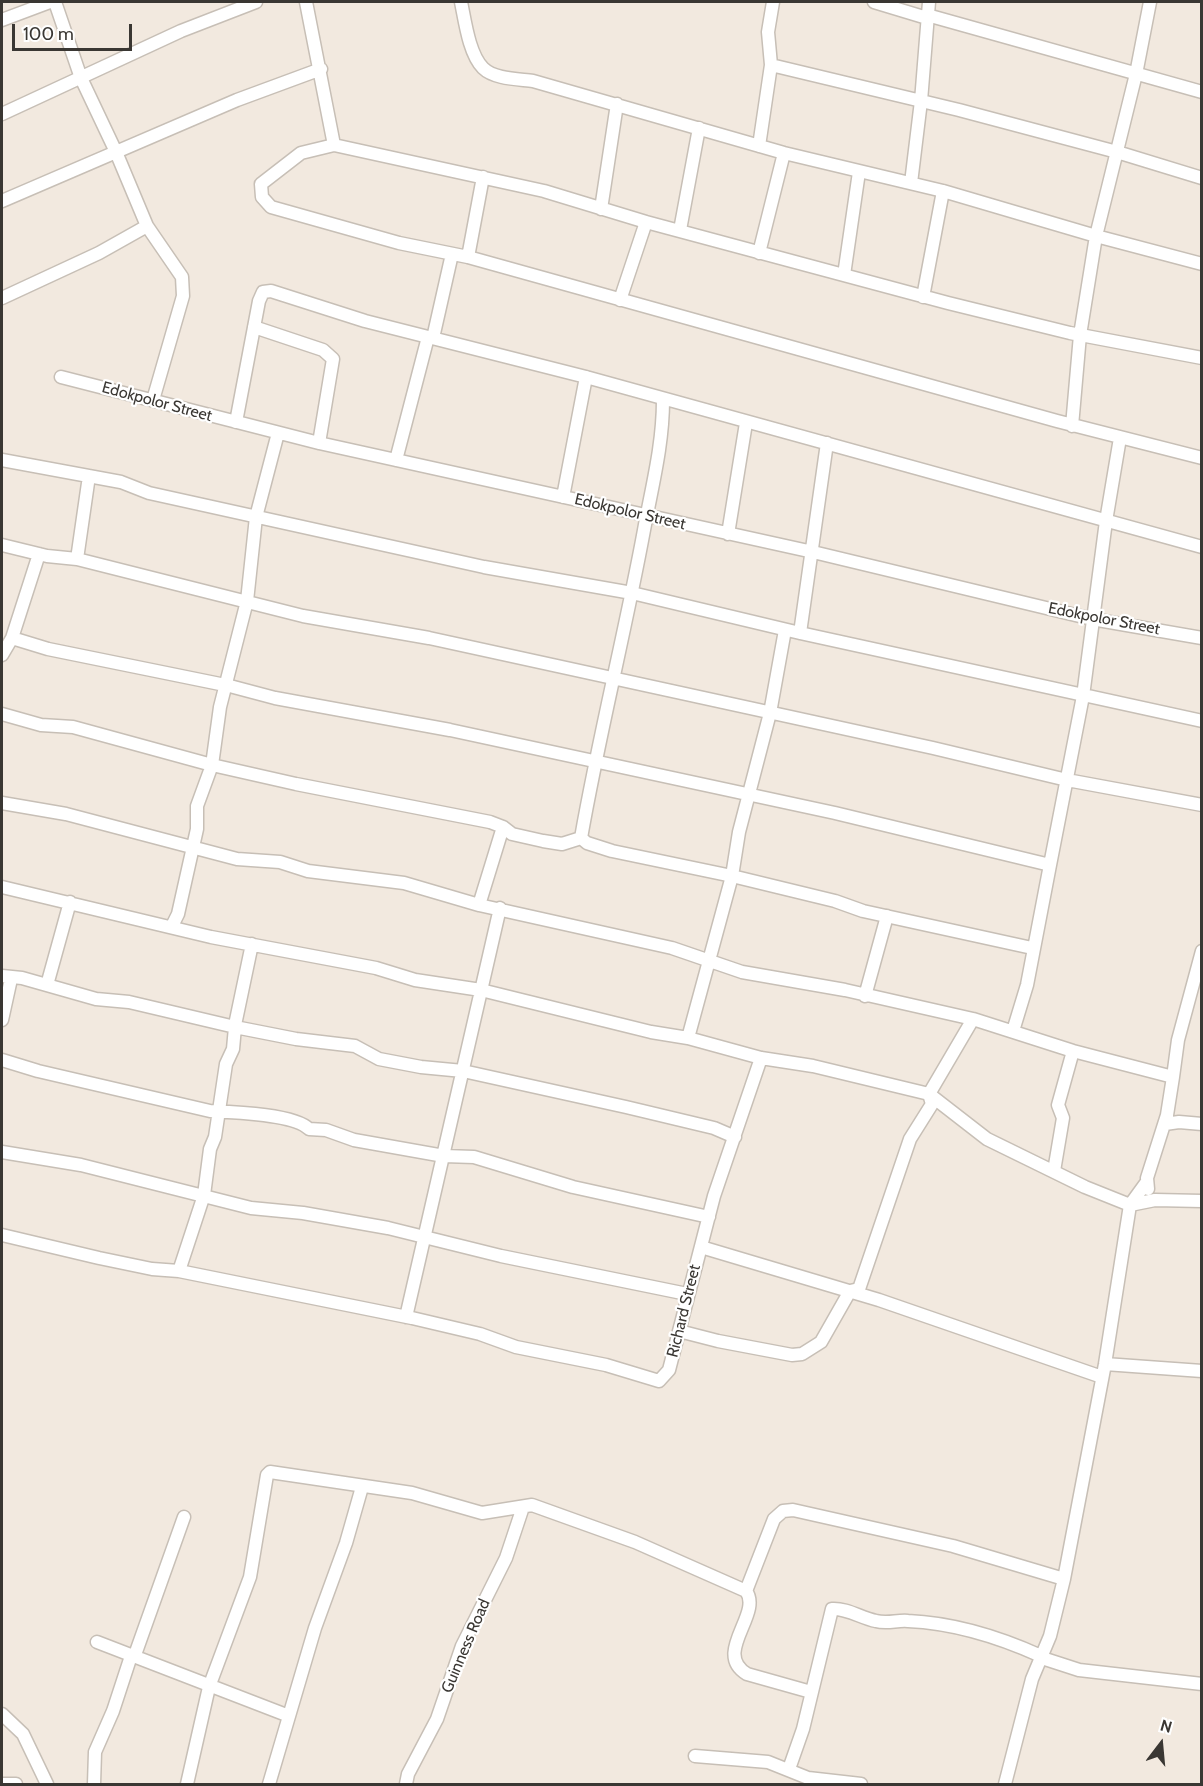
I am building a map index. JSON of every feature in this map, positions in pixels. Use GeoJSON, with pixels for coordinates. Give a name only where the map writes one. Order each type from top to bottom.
{"type":"FeatureCollection","features":[{"type":"Feature","properties":{"kind":"street"},"geometry":{"type":"LineString","coordinates":[[2,20],[52,2],[81,78],[116,152],[147,226],[182,277],[183,296],[153,400]]}},
{"type":"Feature","properties":{"kind":"street"},"geometry":{"type":"LineString","coordinates":[[2,114],[181,31],[256,2]]}},
{"type":"Feature","properties":{"kind":"street"},"geometry":{"type":"LineString","coordinates":[[306,2],[321,69],[333,145]]}},
{"type":"Feature","properties":{"kind":"street"},"geometry":{"type":"LineString","coordinates":[[461,2],[474,52],[483,69],[496,75],[533,81],[784,153],[943,191],[1096,236],[1202,264]]}},
{"type":"Feature","properties":{"kind":"street"},"geometry":{"type":"LineString","coordinates":[[759,146],[771,65],[768,32],[773,2]]}},
{"type":"Feature","properties":{"kind":"street"},"geometry":{"type":"LineString","coordinates":[[874,2],[1202,92]]}},
{"type":"Feature","properties":{"kind":"street"},"geometry":{"type":"LineString","coordinates":[[911,183],[921,101],[929,2]]}},
{"type":"Feature","properties":{"kind":"street"},"geometry":{"type":"LineString","coordinates":[[1072,426],[1080,335],[1096,236],[1136,74],[1150,2]]}},
{"type":"Feature","properties":{"kind":"street"},"geometry":{"type":"LineString","coordinates":[[771,65],[1117,152],[1202,178]]}},
{"type":"Feature","properties":{"kind":"street"},"geometry":{"type":"LineString","coordinates":[[2,201],[237,100],[321,69]]}},
{"type":"Feature","properties":{"kind":"street"},"geometry":{"type":"LineString","coordinates":[[601,209],[617,105]]}},
{"type":"Feature","properties":{"kind":"street"},"geometry":{"type":"LineString","coordinates":[[680,230],[699,128]]}},
{"type":"Feature","properties":{"kind":"street"},"geometry":{"type":"LineString","coordinates":[[1202,358],[1080,335],[923,297],[483,177],[333,145],[302,153],[261,184],[262,197],[271,207],[284,212],[399,243],[468,257],[1072,426],[1202,458]]}},
{"type":"Feature","properties":{"kind":"street"},"geometry":{"type":"LineString","coordinates":[[759,253],[784,153]]}},
{"type":"Feature","properties":{"kind":"street"},"geometry":{"type":"LineString","coordinates":[[844,275],[859,172]]}},
{"type":"Feature","properties":{"kind":"street"},"geometry":{"type":"LineString","coordinates":[[468,257],[483,177]]}},
{"type":"Feature","properties":{"kind":"street"},"geometry":{"type":"LineString","coordinates":[[923,297],[943,191]]}},
{"type":"Feature","properties":{"kind":"street"},"geometry":{"type":"LineString","coordinates":[[620,300],[646,222]]}},
{"type":"Feature","properties":{"kind":"street"},"geometry":{"type":"LineString","coordinates":[[2,298],[99,253],[147,226]]}},
{"type":"Feature","properties":{"kind":"street"},"geometry":{"type":"LineString","coordinates":[[396,460],[446,292],[452,254]]}},
{"type":"Feature","properties":{"kind":"street"},"geometry":{"type":"LineString","coordinates":[[236,422],[259,301],[263,292],[271,291],[365,321],[586,377],[1202,547]]}},
{"type":"Feature","properties":{"kind":"street"},"geometry":{"type":"LineString","coordinates":[[254,327],[323,350],[333,359],[319,443]]}},
{"type":"Feature","properties":{"kind":"street","name":"Edokpolor Street"},"geometry":{"type":"LineString","coordinates":[[61,377],[319,443],[813,552],[1092,619],[1202,638]]}},
{"type":"Feature","properties":{"kind":"street"},"geometry":{"type":"LineString","coordinates":[[563,497],[586,377]]}},
{"type":"Feature","properties":{"kind":"street"},"geometry":{"type":"LineString","coordinates":[[581,838],[594,762],[615,679],[663,433],[663,400]]}},
{"type":"Feature","properties":{"kind":"street"},"geometry":{"type":"LineString","coordinates":[[728,534],[746,423]]}},
{"type":"Feature","properties":{"kind":"street"},"geometry":{"type":"LineString","coordinates":[[172,926],[178,914],[196,829],[197,806],[212,765],[220,707],[247,601],[256,517],[278,433]]}},
{"type":"Feature","properties":{"kind":"street"},"geometry":{"type":"LineString","coordinates":[[1013,1031],[1027,985],[1032,948],[1083,696],[1106,521],[1120,438]]}},
{"type":"Feature","properties":{"kind":"street"},"geometry":{"type":"LineString","coordinates":[[800,633],[827,443]]}},
{"type":"Feature","properties":{"kind":"street"},"geometry":{"type":"LineString","coordinates":[[2,460],[89,476],[256,517],[484,567],[632,593],[785,630],[1202,721]]}},
{"type":"Feature","properties":{"kind":"street"},"geometry":{"type":"LineString","coordinates":[[77,559],[89,476]]}},
{"type":"Feature","properties":{"kind":"street"},"geometry":{"type":"LineString","coordinates":[[2,545],[39,554],[77,559],[303,616],[354,623],[1066,780],[1202,805]]}},
{"type":"Feature","properties":{"kind":"street"},"geometry":{"type":"LineString","coordinates":[[2,655],[12,638],[39,554]]}},
{"type":"Feature","properties":{"kind":"street"},"geometry":{"type":"LineString","coordinates":[[688,1038],[732,876],[770,713],[785,630]]}},
{"type":"Feature","properties":{"kind":"street"},"geometry":{"type":"LineString","coordinates":[[12,638],[71,654],[226,685],[275,698],[450,730],[835,813],[1050,864]]}},
{"type":"Feature","properties":{"kind":"street"},"geometry":{"type":"LineString","coordinates":[[2,714],[41,725],[73,727],[212,765],[469,820],[490,822],[503,827],[512,834],[562,844],[581,838]]}},
{"type":"Feature","properties":{"kind":"street"},"geometry":{"type":"LineString","coordinates":[[2,803],[66,814],[191,845],[237,859],[280,862],[308,871],[404,883],[479,905],[661,945],[742,972],[845,990],[973,1019],[1072,1051],[1173,1077]]}},
{"type":"Feature","properties":{"kind":"street"},"geometry":{"type":"LineString","coordinates":[[479,905],[503,827]]}},
{"type":"Feature","properties":{"kind":"street"},"geometry":{"type":"LineString","coordinates":[[581,838],[587,843],[612,850],[732,876],[887,916],[1032,948]]}},
{"type":"Feature","properties":{"kind":"street"},"geometry":{"type":"LineString","coordinates":[[2,887],[252,944],[376,968],[415,980],[481,990],[641,1030],[688,1038],[761,1058],[813,1066],[929,1094],[987,1139],[1130,1204],[1155,1200],[1202,1201]]}},
{"type":"Feature","properties":{"kind":"street"},"geometry":{"type":"LineString","coordinates":[[47,984],[70,902]]}},
{"type":"Feature","properties":{"kind":"street"},"geometry":{"type":"LineString","coordinates":[[2,1235],[152,1269],[179,1271],[406,1317],[500,908]]}},
{"type":"Feature","properties":{"kind":"street"},"geometry":{"type":"LineString","coordinates":[[865,996],[887,916]]}},
{"type":"Feature","properties":{"kind":"street"},"geometry":{"type":"LineString","coordinates":[[179,1271],[204,1195],[226,1064],[233,1049],[235,1026],[252,944]]}},
{"type":"Feature","properties":{"kind":"street"},"geometry":{"type":"LineString","coordinates":[[1005,1785],[1032,1679],[1050,1636],[1064,1579],[1105,1364],[1130,1204],[1146,1183],[1165,1124],[1178,1040],[1202,951]]}},
{"type":"Feature","properties":{"kind":"street"},"geometry":{"type":"LineString","coordinates":[[2,1020],[6,977],[22,978],[96,999],[129,1002],[296,1039],[355,1046],[380,1059],[421,1067],[463,1071],[688,1121],[735,1137]]}},
{"type":"Feature","properties":{"kind":"street"},"geometry":{"type":"LineString","coordinates":[[679,1331],[792,1355],[802,1354],[821,1342],[850,1291],[859,1289],[910,1139],[932,1104],[929,1094],[973,1019]]}},
{"type":"Feature","properties":{"kind":"street"},"geometry":{"type":"LineString","coordinates":[[1054,1171],[1063,1118],[1058,1105],[1072,1051]]}},
{"type":"Feature","properties":{"kind":"street","name":"Richard Street"},"geometry":{"type":"LineString","coordinates":[[406,1317],[480,1335],[516,1347],[606,1365],[659,1381],[669,1370],[687,1294],[709,1217],[761,1058]]}},
{"type":"Feature","properties":{"kind":"street"},"geometry":{"type":"LineString","coordinates":[[2,1060],[38,1071],[219,1111],[234,1111],[303,1123],[309,1130],[326,1130],[354,1140],[444,1156],[474,1157],[573,1187],[709,1217]]}},
{"type":"Feature","properties":{"kind":"street"},"geometry":{"type":"LineString","coordinates":[[1165,1124],[1179,1122],[1202,1124]]}},
{"type":"Feature","properties":{"kind":"street"},"geometry":{"type":"LineString","coordinates":[[2,1152],[81,1165],[251,1208],[303,1213],[425,1236],[501,1256],[687,1294]]}},
{"type":"Feature","properties":{"kind":"street"},"geometry":{"type":"LineString","coordinates":[[1146,1183],[1155,1200]]}},
{"type":"Feature","properties":{"kind":"street"},"geometry":{"type":"LineString","coordinates":[[701,1247],[850,1291],[1102,1377]]}},
{"type":"Feature","properties":{"kind":"street"},"geometry":{"type":"LineString","coordinates":[[1105,1364],[1202,1371]]}},
{"type":"Feature","properties":{"kind":"street"},"geometry":{"type":"LineString","coordinates":[[187,1785],[209,1687],[250,1577],[267,1475],[274,1471],[362,1487],[412,1493],[482,1513],[532,1505],[581,1521],[746,1591]]}},
{"type":"Feature","properties":{"kind":"street"},"geometry":{"type":"LineString","coordinates":[[269,1785],[362,1487]]}},
{"type":"Feature","properties":{"kind":"street","name":"Guinness Road"},"geometry":{"type":"LineString","coordinates":[[406,1785],[408,1774],[437,1719],[466,1637],[506,1558],[522,1506]]}},
{"type":"Feature","properties":{"kind":"street"},"geometry":{"type":"LineString","coordinates":[[811,1692],[747,1674],[738,1669],[734,1657],[750,1602],[746,1591],[774,1519],[783,1511],[793,1510],[953,1546],[1064,1579]]}},
{"type":"Feature","properties":{"kind":"street"},"geometry":{"type":"LineString","coordinates":[[94,1785],[95,1752],[113,1711],[130,1656],[136,1652],[153,1609],[184,1517]]}},
{"type":"Feature","properties":{"kind":"street"},"geometry":{"type":"LineString","coordinates":[[789,1768],[803,1729],[830,1611],[834,1608],[875,1621],[891,1623],[907,1620],[965,1629],[1012,1643],[1079,1670],[1202,1684]]}},
{"type":"Feature","properties":{"kind":"street"},"geometry":{"type":"LineString","coordinates":[[97,1642],[289,1716]]}},
{"type":"Feature","properties":{"kind":"street"},"geometry":{"type":"LineString","coordinates":[[2,1714],[23,1734],[47,1785]]}},
{"type":"Feature","properties":{"kind":"street"},"geometry":{"type":"LineString","coordinates":[[695,1756],[746,1759],[789,1768],[808,1778],[861,1785]]}},
{"type":"Feature","properties":{"kind":"street"},"geometry":{"type":"LineString","coordinates":[[2,1784],[16,1785]]}}]}
